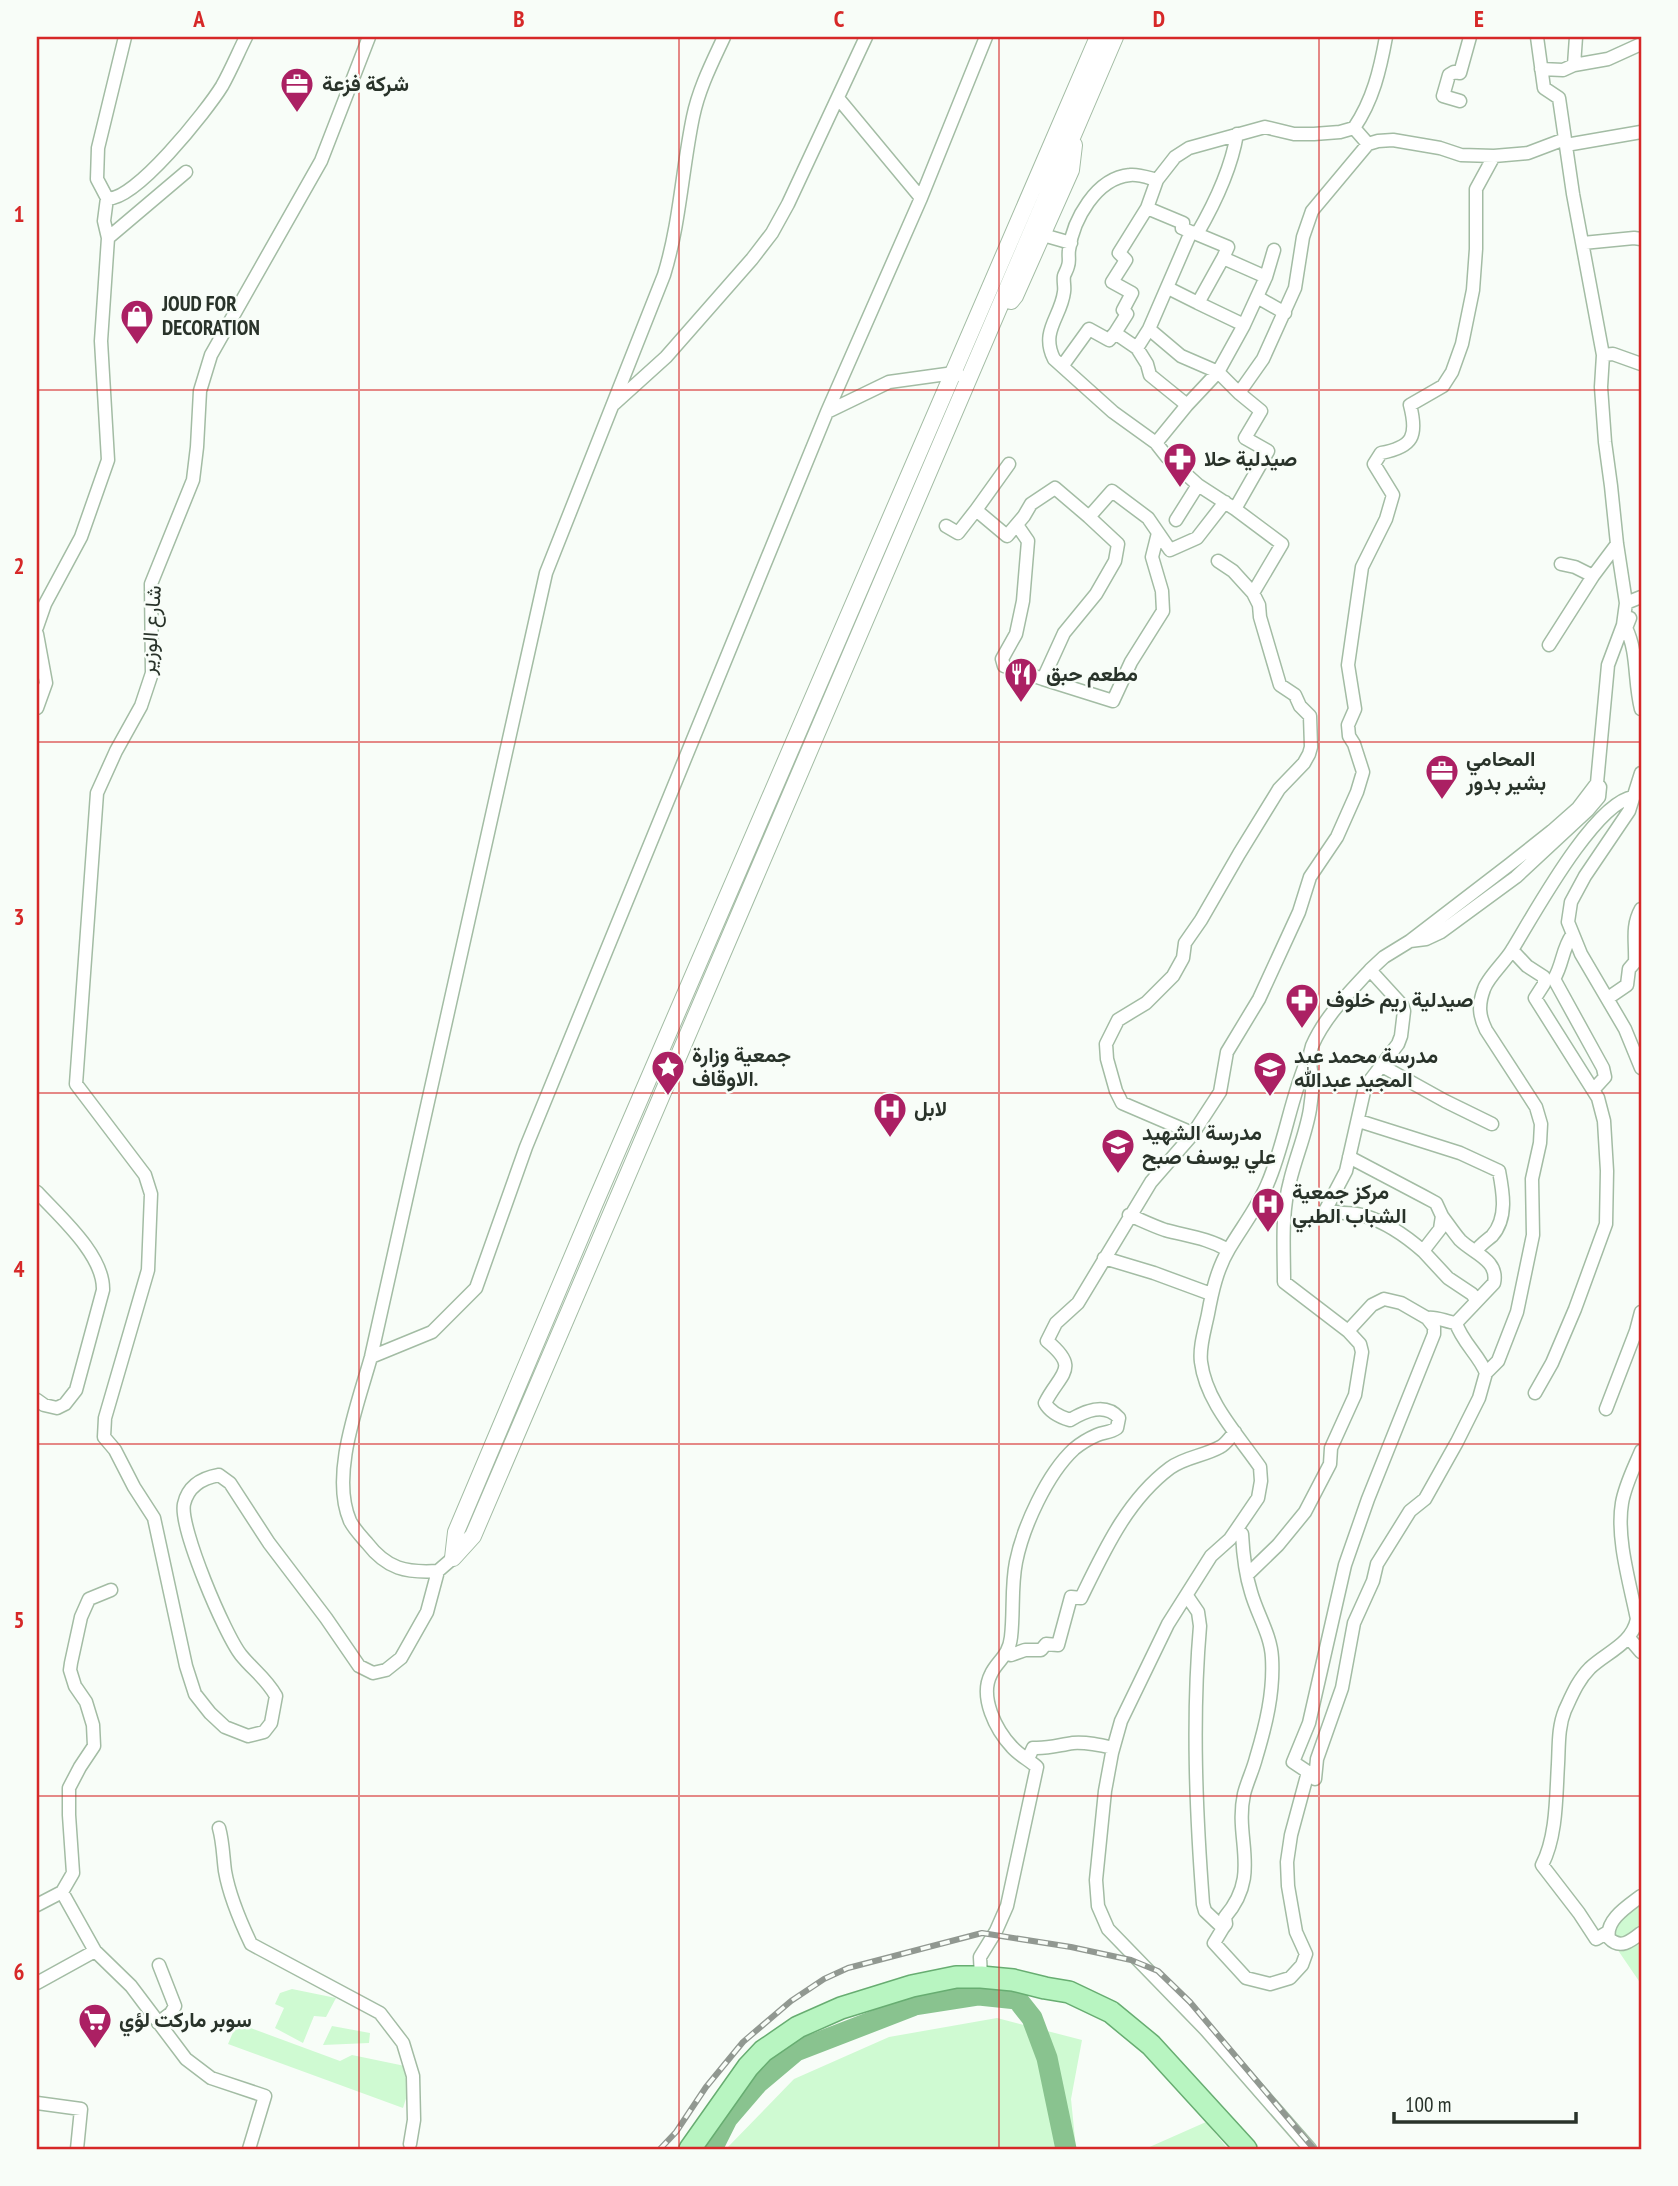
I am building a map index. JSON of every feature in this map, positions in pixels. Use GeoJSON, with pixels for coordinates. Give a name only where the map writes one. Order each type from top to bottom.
{"type":"FeatureCollection","features":[{"type":"Feature","properties":{"kind":"main road"},"geometry":{"type":"LineString","coordinates":[[690,2149],[748,2067],[763,2051],[790,2032],[817,2017],[912,1986],[947,1978],[981,1977],[1013,1980],[1069,1992],[1111,2012],[1151,2045],[1246,2149]]}},
{"type":"Feature","properties":{"kind":"street"},"geometry":{"type":"LineString","coordinates":[[37,627],[45,604],[81,537],[108,460],[101,341],[108,237],[104,221],[107,198],[97,179],[98,148],[125,37]]}},
{"type":"Feature","properties":{"kind":"street"},"geometry":{"type":"LineString","coordinates":[[107,198],[120,197],[130,191],[195,124],[221,86],[246,37]]}},
{"type":"Feature","properties":{"kind":"street","name":"شارع الوزير"},"geometry":{"type":"LineString","coordinates":[[369,37],[321,161],[211,355],[200,391],[193,480],[151,584],[152,673],[141,706],[97,793],[76,1084],[145,1175],[151,1194],[148,1270],[105,1418],[104,1437],[115,1450],[134,1487],[155,1518],[186,1666],[195,1694],[225,1727],[248,1736],[264,1732],[271,1724],[276,1696],[267,1681],[241,1655],[228,1634],[187,1534],[183,1516],[184,1503],[191,1487],[206,1477],[219,1475],[230,1483],[269,1543],[359,1666],[373,1673],[386,1670],[401,1658],[427,1612],[438,1572]]}},
{"type":"Feature","properties":{"kind":"street"},"geometry":{"type":"LineString","coordinates":[[724,37],[706,75],[693,117],[677,224],[669,258],[546,573],[371,1357],[344,1458],[342,1494],[351,1523],[374,1552],[392,1566],[417,1572],[438,1572],[473,1536],[961,376],[1098,37]]}},
{"type":"Feature","properties":{"kind":"street"},"geometry":{"type":"LineString","coordinates":[[614,404],[666,357],[763,246],[784,212],[866,37]]}},
{"type":"Feature","properties":{"kind":"street"},"geometry":{"type":"LineString","coordinates":[[371,1357],[432,1332],[476,1288],[526,1147],[827,412],[921,198],[986,37]]}},
{"type":"Feature","properties":{"kind":"street"},"geometry":{"type":"LineString","coordinates":[[961,376],[990,327],[1115,37]]}},
{"type":"Feature","properties":{"kind":"street"},"geometry":{"type":"LineString","coordinates":[[1063,365],[1089,329],[1110,340],[1127,314],[1123,310],[1132,293],[1112,282],[1126,260],[1119,253],[1147,208],[1157,180],[1175,157],[1189,148],[1265,127],[1294,134],[1340,132],[1354,128],[1377,81],[1386,37]]}},
{"type":"Feature","properties":{"kind":"street"},"geometry":{"type":"LineString","coordinates":[[1460,101],[1443,96],[1449,75],[1460,73],[1470,37]]}},
{"type":"Feature","properties":{"kind":"street"},"geometry":{"type":"LineString","coordinates":[[1310,2149],[1206,2030],[1108,1929],[1098,1906],[1096,1880],[1105,1791],[1121,1721],[1168,1624],[1211,1556],[1237,1530],[1258,1498],[1262,1481],[1260,1467],[1213,1401],[1201,1361],[1211,1294],[1228,1250],[1259,1203],[1274,1169],[1299,1078],[1320,1028],[1336,1006],[1384,957],[1409,940],[1426,939],[1441,932],[1516,877],[1554,844],[1599,797],[1600,788],[1597,783],[1608,665],[1623,625],[1626,603],[1603,419],[1603,355],[1559,98],[1544,88],[1537,37]]}},
{"type":"Feature","properties":{"kind":"street"},"geometry":{"type":"LineString","coordinates":[[1574,65],[1576,37]]}},
{"type":"Feature","properties":{"kind":"street"},"geometry":{"type":"LineString","coordinates":[[1541,69],[1563,70],[1574,65],[1608,59],[1641,44]]}},
{"type":"Feature","properties":{"kind":"street"},"geometry":{"type":"LineString","coordinates":[[838,98],[921,198]]}},
{"type":"Feature","properties":{"kind":"street"},"geometry":{"type":"LineString","coordinates":[[1354,128],[1368,144]]}},
{"type":"Feature","properties":{"kind":"street"},"geometry":{"type":"LineString","coordinates":[[990,327],[1015,296],[1071,170],[1075,129]]}},
{"type":"Feature","properties":{"kind":"street"},"geometry":{"type":"LineString","coordinates":[[1239,393],[1263,359],[1285,313],[1295,288],[1303,237],[1312,211],[1368,144],[1393,141],[1440,148],[1461,155],[1494,156],[1528,153],[1565,142],[1641,132]]}},
{"type":"Feature","properties":{"kind":"street"},"geometry":{"type":"LineString","coordinates":[[1137,348],[1149,329],[1155,311],[1194,233],[1224,181],[1234,153],[1237,134]]}},
{"type":"Feature","properties":{"kind":"street"},"geometry":{"type":"LineString","coordinates":[[981,1977],[980,1958],[1007,1906],[1037,1767],[1013,1749],[993,1717],[986,1694],[991,1673],[1006,1653],[1011,1638],[1016,1562],[1025,1532],[1052,1478],[1074,1449],[1099,1434],[1110,1433],[1116,1428],[1119,1418],[1108,1410],[1100,1409],[1084,1411],[1070,1420],[1060,1417],[1045,1403],[1065,1372],[1066,1363],[1047,1340],[1056,1323],[1078,1303],[1151,1182],[1192,1135],[1220,1092],[1227,1052],[1259,999],[1299,912],[1310,877],[1337,836],[1360,782],[1363,772],[1349,736],[1348,726],[1355,709],[1348,665],[1362,567],[1386,519],[1393,495],[1374,464],[1381,453],[1399,449],[1408,441],[1413,433],[1414,421],[1410,405],[1443,386],[1452,372],[1462,344],[1473,289],[1476,190],[1494,156]]}},
{"type":"Feature","properties":{"kind":"street"},"geometry":{"type":"LineString","coordinates":[[108,237],[186,172]]}},
{"type":"Feature","properties":{"kind":"street"},"geometry":{"type":"LineString","coordinates":[[1157,180],[1130,175],[1113,181],[1097,192],[1084,209],[1071,243],[1069,264],[1064,277],[1065,291],[1052,321],[1048,347],[1054,359],[1113,412],[1156,443],[1167,457],[1198,485],[1282,544],[1253,593]]}},
{"type":"Feature","properties":{"kind":"street"},"geometry":{"type":"LineString","coordinates":[[1147,208],[1183,223],[1182,228],[1228,247],[1198,303]]}},
{"type":"Feature","properties":{"kind":"street"},"geometry":{"type":"LineString","coordinates":[[1043,235],[1071,243]]}},
{"type":"Feature","properties":{"kind":"street"},"geometry":{"type":"LineString","coordinates":[[1583,243],[1641,239]]}},
{"type":"Feature","properties":{"kind":"street"},"geometry":{"type":"LineString","coordinates":[[1156,443],[1218,372],[1244,325],[1275,250]]}},
{"type":"Feature","properties":{"kind":"street"},"geometry":{"type":"LineString","coordinates":[[1223,258],[1266,277]]}},
{"type":"Feature","properties":{"kind":"street"},"geometry":{"type":"LineString","coordinates":[[1168,288],[1244,325]]}},
{"type":"Feature","properties":{"kind":"street"},"geometry":{"type":"LineString","coordinates":[[1256,297],[1285,313]]}},
{"type":"Feature","properties":{"kind":"street"},"geometry":{"type":"LineString","coordinates":[[1089,517],[1112,491],[1148,518],[1170,550],[1197,538],[1230,506],[1268,451],[1245,438],[1261,411],[1218,372],[1181,356],[1149,329]]}},
{"type":"Feature","properties":{"kind":"street"},"geometry":{"type":"LineString","coordinates":[[1115,333],[1137,348],[1150,375],[1187,405]]}},
{"type":"Feature","properties":{"kind":"street"},"geometry":{"type":"LineString","coordinates":[[1603,355],[1613,354],[1641,364]]}},
{"type":"Feature","properties":{"kind":"street"},"geometry":{"type":"LineString","coordinates":[[827,412],[889,382],[961,376]]}},
{"type":"Feature","properties":{"kind":"street"},"geometry":{"type":"LineString","coordinates":[[946,526],[958,533],[1009,464]]}},
{"type":"Feature","properties":{"kind":"street"},"geometry":{"type":"LineString","coordinates":[[1176,520],[1198,485]]}},
{"type":"Feature","properties":{"kind":"street"},"geometry":{"type":"LineString","coordinates":[[975,510],[1007,536],[1031,505],[1055,488],[1118,544],[1115,561],[1096,594],[1063,633],[1043,679]]}},
{"type":"Feature","properties":{"kind":"street"},"geometry":{"type":"LineString","coordinates":[[1017,525],[1028,541],[1023,601],[1016,634],[1002,659],[1004,666],[1113,701],[1131,662],[1163,611],[1152,556],[1158,533]]}},
{"type":"Feature","properties":{"kind":"street"},"geometry":{"type":"LineString","coordinates":[[1549,645],[1617,544]]}},
{"type":"Feature","properties":{"kind":"street"},"geometry":{"type":"LineString","coordinates":[[1192,1135],[1122,1103],[1107,1059],[1106,1044],[1118,1020],[1146,1003],[1173,976],[1183,958],[1185,943],[1279,789],[1304,763],[1311,747],[1310,716],[1300,706],[1295,695],[1280,685],[1259,605],[1253,593],[1233,571],[1218,561]]}},
{"type":"Feature","properties":{"kind":"street"},"geometry":{"type":"LineString","coordinates":[[1561,564],[1575,567],[1593,576]]}},
{"type":"Feature","properties":{"kind":"street"},"geometry":{"type":"LineString","coordinates":[[1626,603],[1641,597]]}},
{"type":"Feature","properties":{"kind":"street"},"geometry":{"type":"LineString","coordinates":[[1626,603],[1633,613],[1626,628],[1632,641],[1637,695],[1641,709]]}},
{"type":"Feature","properties":{"kind":"street"},"geometry":{"type":"LineString","coordinates":[[37,634],[46,683],[37,708]]}},
{"type":"Feature","properties":{"kind":"street"},"geometry":{"type":"LineString","coordinates":[[1641,773],[1629,811],[1585,876],[1571,902],[1568,922],[1572,935],[1625,1029],[1641,1068]]}},
{"type":"Feature","properties":{"kind":"street"},"geometry":{"type":"LineString","coordinates":[[1348,1331],[1372,1305],[1384,1298],[1401,1303],[1427,1318],[1434,1327],[1434,1334],[1368,1499],[1345,1565],[1309,1723],[1293,1762],[1315,1779],[1317,1759],[1342,1688],[1354,1623],[1373,1581],[1377,1564],[1410,1511],[1425,1499],[1479,1398],[1486,1373],[1498,1361],[1517,1312],[1533,1235],[1532,1179],[1541,1124],[1536,1107],[1479,1016],[1485,985],[1512,950],[1578,845],[1621,800],[1633,797]]}},
{"type":"Feature","properties":{"kind":"street"},"geometry":{"type":"LineString","coordinates":[[1608,998],[1627,985],[1629,969],[1635,962],[1633,937],[1641,909]]}},
{"type":"Feature","properties":{"kind":"street"},"geometry":{"type":"LineString","coordinates":[[1535,1393],[1552,1363],[1575,1309],[1606,1224],[1604,1121],[1594,1089],[1535,998],[1549,978],[1562,966],[1565,945],[1572,935]]}},
{"type":"Feature","properties":{"kind":"street"},"geometry":{"type":"LineString","coordinates":[[1512,950],[1527,966],[1549,978],[1603,1068],[1605,1077],[1594,1089]]}},
{"type":"Feature","properties":{"kind":"street"},"geometry":{"type":"LineString","coordinates":[[1370,970],[1402,1004],[1404,1011],[1401,1036],[1398,1044],[1365,1087],[1346,1171],[1326,1209],[1339,1214],[1364,1215],[1399,1233],[1423,1251],[1448,1278],[1472,1294],[1476,1300]]}},
{"type":"Feature","properties":{"kind":"street"},"geometry":{"type":"LineString","coordinates":[[1247,1575],[1278,1545],[1305,1513],[1331,1464],[1331,1447],[1355,1395],[1362,1352],[1360,1343],[1348,1331],[1284,1282],[1282,1247],[1290,1181],[1310,1109],[1312,1081],[1308,1058]]}},
{"type":"Feature","properties":{"kind":"street"},"geometry":{"type":"LineString","coordinates":[[1382,1066],[1492,1124]]}},
{"type":"Feature","properties":{"kind":"street"},"geometry":{"type":"LineString","coordinates":[[1359,1121],[1460,1153],[1499,1171],[1503,1196],[1500,1220],[1494,1233],[1476,1251]]}},
{"type":"Feature","properties":{"kind":"street"},"geometry":{"type":"LineString","coordinates":[[1349,1157],[1436,1203],[1442,1216],[1461,1240],[1492,1266],[1495,1278],[1485,1293],[1455,1323]]}},
{"type":"Feature","properties":{"kind":"street"},"geometry":{"type":"LineString","coordinates":[[37,1192],[83,1242],[103,1276],[103,1290],[76,1390],[65,1404],[57,1408],[37,1400]]}},
{"type":"Feature","properties":{"kind":"street"},"geometry":{"type":"LineString","coordinates":[[1129,1215],[1165,1230],[1217,1243],[1228,1250]]}},
{"type":"Feature","properties":{"kind":"street"},"geometry":{"type":"LineString","coordinates":[[1423,1251],[1440,1229],[1442,1216]]}},
{"type":"Feature","properties":{"kind":"street"},"geometry":{"type":"LineString","coordinates":[[1104,1258],[1211,1294]]}},
{"type":"Feature","properties":{"kind":"street"},"geometry":{"type":"LineString","coordinates":[[1605,1409],[1641,1312]]}},
{"type":"Feature","properties":{"kind":"street"},"geometry":{"type":"LineString","coordinates":[[1427,1318],[1455,1323]]}},
{"type":"Feature","properties":{"kind":"street"},"geometry":{"type":"LineString","coordinates":[[1455,1323],[1486,1373]]}},
{"type":"Feature","properties":{"kind":"street"},"geometry":{"type":"LineString","coordinates":[[1006,1653],[1011,1655],[1026,1650],[1041,1650],[1045,1644],[1058,1645],[1070,1597],[1081,1598],[1114,1531],[1142,1496],[1170,1468],[1188,1458],[1222,1447],[1235,1432]]}},
{"type":"Feature","properties":{"kind":"street"},"geometry":{"type":"LineString","coordinates":[[1608,1932],[1595,1939],[1579,1913],[1542,1865],[1551,1848],[1559,1734],[1563,1714],[1579,1681],[1629,1638],[1635,1629],[1637,1619],[1622,1537],[1622,1506],[1630,1476],[1641,1451]]}},
{"type":"Feature","properties":{"kind":"street"},"geometry":{"type":"LineString","coordinates":[[1237,1530],[1242,1534],[1247,1575],[1256,1608],[1270,1640],[1272,1683],[1264,1733],[1244,1794],[1244,1880],[1236,1903],[1225,1917],[1226,1924],[1214,1943],[1246,1978],[1270,1984],[1290,1978],[1303,1965],[1306,1954],[1296,1932],[1288,1886],[1287,1861],[1308,1772]]}},
{"type":"Feature","properties":{"kind":"street"},"geometry":{"type":"LineString","coordinates":[[37,1905],[62,1892],[73,1873],[69,1788],[94,1746],[93,1725],[86,1702],[75,1686],[70,1670],[80,1617],[89,1599],[111,1590]]}},
{"type":"Feature","properties":{"kind":"street"},"geometry":{"type":"LineString","coordinates":[[1187,1596],[1198,1612],[1200,1626],[1196,1760],[1197,1827],[1203,1904],[1205,1911],[1223,1927]]}},
{"type":"Feature","properties":{"kind":"street"},"geometry":{"type":"LineString","coordinates":[[1629,1638],[1641,1652]]}},
{"type":"Feature","properties":{"kind":"street"},"geometry":{"type":"LineString","coordinates":[[1028,1759],[1033,1748],[1048,1749],[1074,1743],[1113,1748]]}},
{"type":"Feature","properties":{"kind":"street"},"geometry":{"type":"LineString","coordinates":[[219,1828],[224,1846],[225,1871],[251,1944],[380,2014],[402,2043],[413,2076],[414,2120],[410,2144]]}},
{"type":"Feature","properties":{"kind":"street"},"geometry":{"type":"LineString","coordinates":[[62,1892],[95,1951],[131,1986],[186,2059],[211,2078],[265,2096],[249,2149]]}},
{"type":"Feature","properties":{"kind":"street"},"geometry":{"type":"LineString","coordinates":[[1641,1896],[1616,1918],[1609,1926],[1608,1932],[1609,1938],[1618,1944],[1624,1944],[1641,1933]]}},
{"type":"Feature","properties":{"kind":"street"},"geometry":{"type":"LineString","coordinates":[[37,1983],[95,1951]]}},
{"type":"Feature","properties":{"kind":"street"},"geometry":{"type":"LineString","coordinates":[[158,2023],[173,2011],[175,2006],[159,1965]]}},
{"type":"Feature","properties":{"kind":"street"},"geometry":{"type":"LineString","coordinates":[[37,2103],[81,2109],[77,2149]]}},
{"type":"Feature","properties":{"kind":"green space"},"geometry":{"type":"Polygon","coordinates":[[[1641,1899],[1641,1984],[1613,1943],[1609,1926],[1641,1899]]]}},
{"type":"Feature","properties":{"kind":"green space"},"geometry":{"type":"Polygon","coordinates":[[[292,1989],[336,1998],[326,2017],[314,2016],[303,2043],[275,2028],[284,2008],[275,2004],[280,1993],[292,1989]]]}},
{"type":"Feature","properties":{"kind":"green space"},"geometry":{"type":"Polygon","coordinates":[[[997,2018],[1082,2040],[1071,2099],[1076,2149],[726,2149],[794,2079],[889,2037],[997,2018]]]}},
{"type":"Feature","properties":{"kind":"green space"},"geometry":{"type":"Polygon","coordinates":[[[237,2023],[340,2061],[352,2055],[405,2066],[409,2089],[403,2108],[228,2044],[237,2023]]]}},
{"type":"Feature","properties":{"kind":"green space"},"geometry":{"type":"Polygon","coordinates":[[[332,2026],[370,2033],[369,2043],[323,2045],[332,2026]]]}},
{"type":"Feature","properties":{"kind":"green space"},"geometry":{"type":"Polygon","coordinates":[[[1206,2122],[1228,2149],[1145,2149],[1206,2122]]]}},
{"type":"Feature","properties":{"kind":"waterway"},"geometry":{"type":"LineString","coordinates":[[712,2149],[727,2119],[758,2083],[796,2051],[915,2005],[979,1995],[1017,1999],[1032,2018],[1047,2058],[1066,2149]]}},
{"type":"Feature","properties":{"kind":"railway"},"geometry":{"type":"LineString","coordinates":[[660,2149],[676,2132],[706,2087],[743,2042],[791,2001],[824,1979],[848,1968],[982,1933],[1071,1947],[1131,1960],[1158,1971],[1190,2002],[1314,2149]]}},
{"type":"Feature","properties":{"kind":"place","name":"شركة فزعة"},"geometry":{"type":"Point","coordinates":[297,114]}},
{"type":"Feature","properties":{"kind":"place","name":"JOUD FOR DECORATION"},"geometry":{"type":"Point","coordinates":[137,346]}},
{"type":"Feature","properties":{"kind":"place","name":"صيدلية حلا"},"geometry":{"type":"Point","coordinates":[1180,489]}},
{"type":"Feature","properties":{"kind":"place","name":"مطعم حبق"},"geometry":{"type":"Point","coordinates":[1021,704]}},
{"type":"Feature","properties":{"kind":"place","name":"المحامي بشير بدور"},"geometry":{"type":"Point","coordinates":[1442,801]}},
{"type":"Feature","properties":{"kind":"place","name":"صيدلية ريم خلوف"},"geometry":{"type":"Point","coordinates":[1302,1030]}},
{"type":"Feature","properties":{"kind":"place","name":"جمعية وزارة الاوقاف."},"geometry":{"type":"Point","coordinates":[668,1097]}},
{"type":"Feature","properties":{"kind":"place","name":"مدرسة محمد عبد المجيد عبدالله"},"geometry":{"type":"Point","coordinates":[1270,1098]}},
{"type":"Feature","properties":{"kind":"place","name":"لابل"},"geometry":{"type":"Point","coordinates":[890,1139]}},
{"type":"Feature","properties":{"kind":"place","name":"مدرسة الشهيد علي يوسف صبح"},"geometry":{"type":"Point","coordinates":[1118,1175]}},
{"type":"Feature","properties":{"kind":"place","name":"مركز جمعية الشباب الطبي"},"geometry":{"type":"Point","coordinates":[1268,1234]}},
{"type":"Feature","properties":{"kind":"place","name":"سوبر ماركت لؤي"},"geometry":{"type":"Point","coordinates":[95,2050]}}]}
